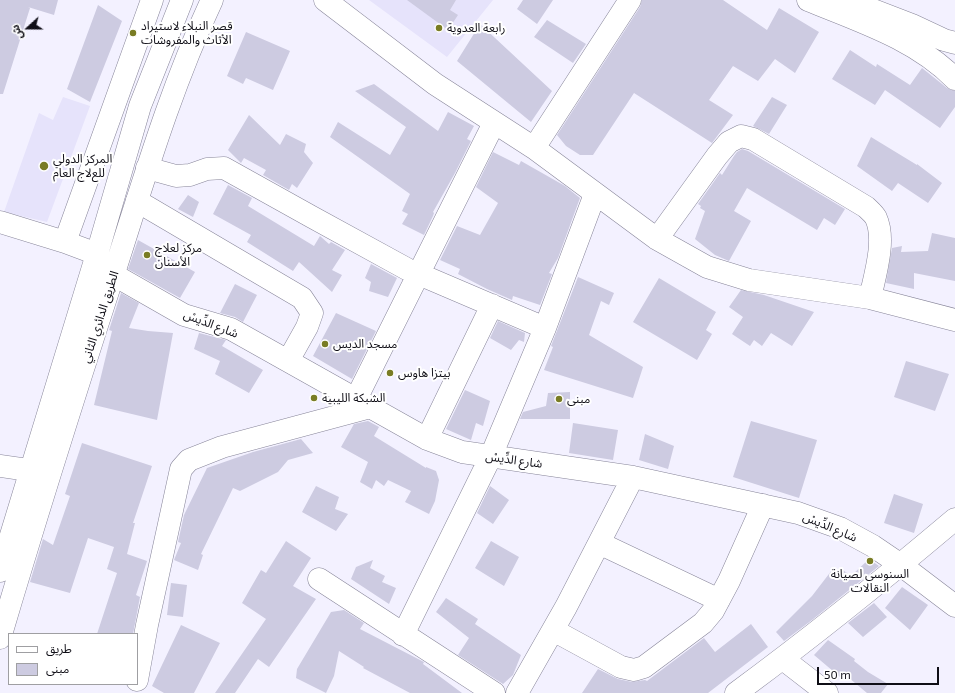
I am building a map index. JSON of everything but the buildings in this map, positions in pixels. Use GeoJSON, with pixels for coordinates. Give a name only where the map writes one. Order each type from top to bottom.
{"type":"FeatureCollection","features":[{"type":"Feature","properties":{"kind":"street"},"geometry":{"type":"LineString","coordinates":[[65,242],[152,0]]}},
{"type":"Feature","properties":{"kind":"street","name":"الطريق الدائري الثاني"},"geometry":{"type":"LineString","coordinates":[[0,638],[40,471],[97,254],[140,106],[182,0]]}},
{"type":"Feature","properties":{"kind":"street","name":"الطريق الدائري الثاني"},"geometry":{"type":"LineString","coordinates":[[0,571],[40,471],[114,275],[147,168],[175,86],[212,0]]}},
{"type":"Feature","properties":{"kind":"street"},"geometry":{"type":"LineString","coordinates":[[325,0],[435,84],[534,148],[657,239],[707,267],[749,280],[870,298],[955,320]]}},
{"type":"Feature","properties":{"kind":"street"},"geometry":{"type":"LineString","coordinates":[[534,148],[630,0]]}},
{"type":"Feature","properties":{"kind":"street"},"geometry":{"type":"LineString","coordinates":[[808,0],[902,40],[930,58],[955,79]]}},
{"type":"Feature","properties":{"kind":"street"},"geometry":{"type":"LineString","coordinates":[[847,0],[912,25],[944,40],[955,43]]}},
{"type":"Feature","properties":{"kind":"street"},"geometry":{"type":"LineString","coordinates":[[138,675],[181,469],[189,460],[222,447],[363,403],[418,273],[494,123]]}},
{"type":"Feature","properties":{"kind":"street"},"geometry":{"type":"LineString","coordinates":[[657,239],[717,156],[729,142],[741,136],[747,137],[753,139],[866,207],[876,217],[880,231],[880,244],[870,298]]}},
{"type":"Feature","properties":{"kind":"street"},"geometry":{"type":"LineString","coordinates":[[147,168],[176,176],[190,175],[207,169],[224,168],[407,269],[545,328]]}},
{"type":"Feature","properties":{"kind":"street"},"geometry":{"type":"LineString","coordinates":[[403,635],[491,456],[545,328],[595,194]]}},
{"type":"Feature","properties":{"kind":"street"},"geometry":{"type":"LineString","coordinates":[[137,201],[302,298],[312,313],[307,327],[288,361]]}},
{"type":"Feature","properties":{"kind":"street"},"geometry":{"type":"LineString","coordinates":[[0,222],[65,242],[97,254]]}},
{"type":"Feature","properties":{"kind":"street","name":"شارع الدِّيسْ"},"geometry":{"type":"LineString","coordinates":[[97,254],[114,275],[184,315],[231,329],[427,439],[462,452],[633,477],[798,513],[840,528],[873,546],[901,565],[955,606]]}},
{"type":"Feature","properties":{"kind":"street"},"geometry":{"type":"LineString","coordinates":[[427,439],[492,305]]}},
{"type":"Feature","properties":{"kind":"street"},"geometry":{"type":"LineString","coordinates":[[0,466],[40,471]]}},
{"type":"Feature","properties":{"kind":"street"},"geometry":{"type":"LineString","coordinates":[[517,693],[553,630],[633,477]]}},
{"type":"Feature","properties":{"kind":"street"},"geometry":{"type":"LineString","coordinates":[[553,630],[622,667],[634,670],[644,667],[703,623],[714,611],[763,505]]}},
{"type":"Feature","properties":{"kind":"street"},"geometry":{"type":"LineString","coordinates":[[736,693],[783,659],[901,565],[955,519]]}},
{"type":"Feature","properties":{"kind":"street"},"geometry":{"type":"LineString","coordinates":[[599,543],[719,600]]}},
{"type":"Feature","properties":{"kind":"street"},"geometry":{"type":"LineString","coordinates":[[319,579],[494,693]]}},
{"type":"Feature","properties":{"kind":"street"},"geometry":{"type":"LineString","coordinates":[[783,659],[827,693]]}},
{"type":"Feature","properties":{"kind":"shaded area","name":"رابعة العدوية"},"geometry":{"type":"Polygon","coordinates":[[[369,0],[493,0],[447,57],[369,0]]]}},
{"type":"Feature","properties":{"kind":"shaded area","name":"المركز الدولي للعﻻج العام"},"geometry":{"type":"Polygon","coordinates":[[[63,97],[90,106],[47,222],[4,212],[39,113],[53,120],[63,97]]]}},
{"type":"Feature","properties":{"kind":"place","name":"رابعة العدوية"},"geometry":{"type":"Point","coordinates":[439,28]}},
{"type":"Feature","properties":{"kind":"place","name":"قصر النبلاء ﻻستيراد اﻷثاث والمفروشات"},"geometry":{"type":"Point","coordinates":[133,33]}},
{"type":"Feature","properties":{"kind":"place","name":"المركز الدولي للعﻻج العام"},"geometry":{"type":"Point","coordinates":[44,166]}},
{"type":"Feature","properties":{"kind":"place","name":"مركز لعلاج الأسنان"},"geometry":{"type":"Point","coordinates":[147,255]}},
{"type":"Feature","properties":{"kind":"place","name":"مسجد الديس"},"geometry":{"type":"Point","coordinates":[325,344]}},
{"type":"Feature","properties":{"kind":"place","name":"بيتزا هاوس"},"geometry":{"type":"Point","coordinates":[390,373]}},
{"type":"Feature","properties":{"kind":"place","name":"الشبكة الليبية"},"geometry":{"type":"Point","coordinates":[314,398]}},
{"type":"Feature","properties":{"kind":"place","name":"مبنى"},"geometry":{"type":"Point","coordinates":[559,399]}},
{"type":"Feature","properties":{"kind":"place","name":"السنوسي لصيانة النقالات"},"geometry":{"type":"Point","coordinates":[870,561]}}]}
